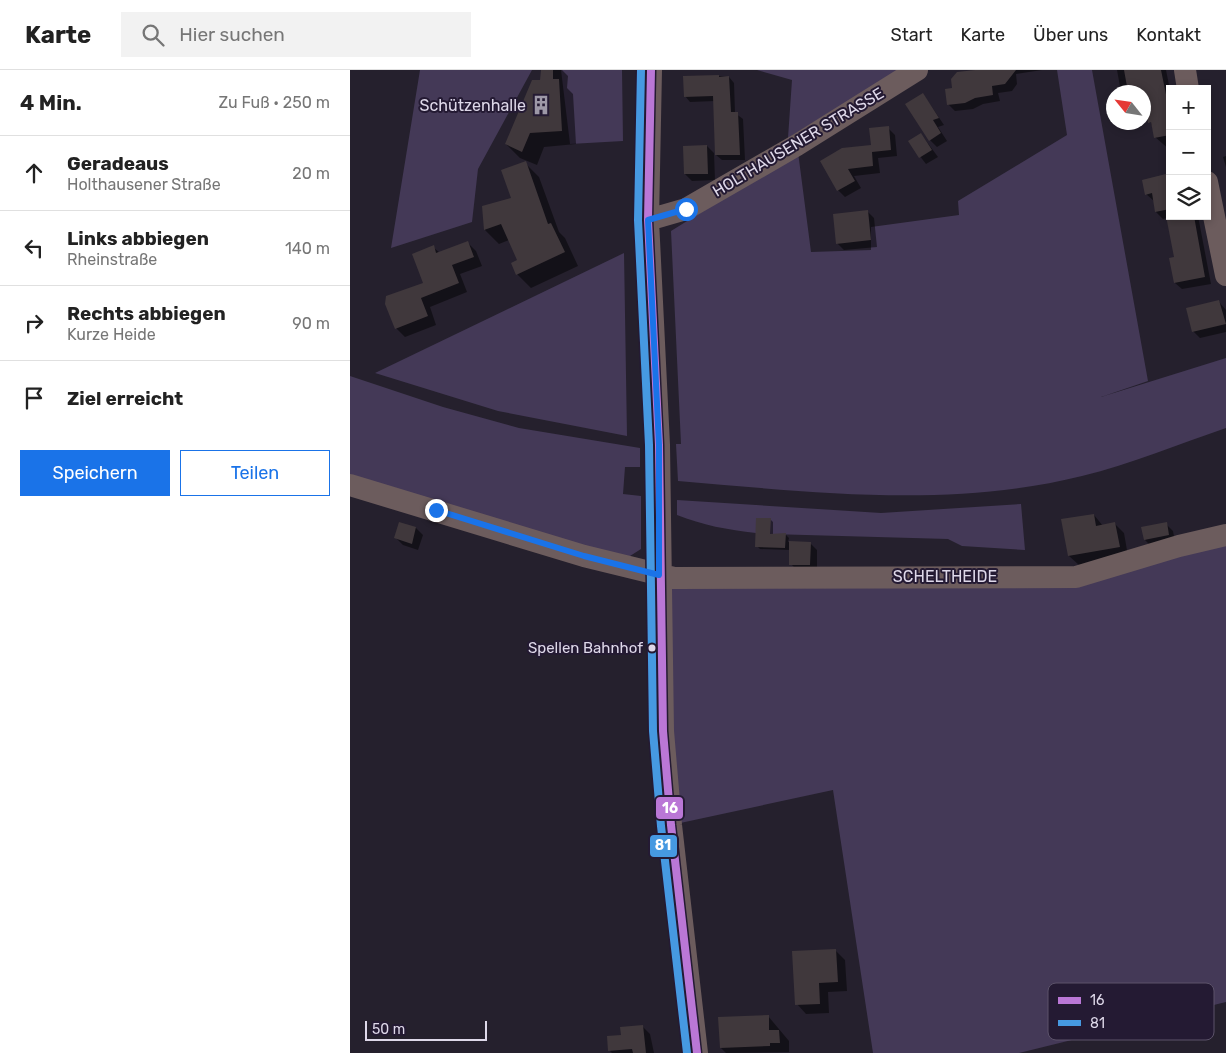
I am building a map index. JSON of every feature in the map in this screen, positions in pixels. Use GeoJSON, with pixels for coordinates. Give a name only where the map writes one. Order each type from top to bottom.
{"type":"FeatureCollection","features":[{"type":"Feature","properties":{"kind":"street"},"geometry":{"type":"LineString","coordinates":[[650,70],[648,220],[659,445],[659,575],[663,731],[671,825],[697,1053]]}},
{"type":"Feature","properties":{"kind":"street","name":"HOLTHAUSENER STRASSE"},"geometry":{"type":"LineString","coordinates":[[648,220],[686,209],[797,145],[917,70]]}},
{"type":"Feature","properties":{"kind":"street"},"geometry":{"type":"LineString","coordinates":[[1185,70],[1187,85]]}},
{"type":"Feature","properties":{"kind":"street"},"geometry":{"type":"LineString","coordinates":[[1211,202],[1226,275]]}},
{"type":"Feature","properties":{"kind":"street","name":"SCHELTHEIDE"},"geometry":{"type":"LineString","coordinates":[[350,485],[584,556],[659,575],[683,578],[1076,577],[1179,546],[1226,535]]}},
{"type":"Feature","properties":{"kind":"shaded area"},"geometry":{"type":"Polygon","coordinates":[[[420,70],[532,70],[478,169],[472,222],[391,248],[420,70]]]}},
{"type":"Feature","properties":{"kind":"shaded area"},"geometry":{"type":"Polygon","coordinates":[[[561,70],[622,70],[623,141],[570,144],[561,70]]]}},
{"type":"Feature","properties":{"kind":"shaded area"},"geometry":{"type":"Polygon","coordinates":[[[757,70],[899,70],[788,138],[792,80],[757,70]]]}},
{"type":"Feature","properties":{"kind":"shaded area"},"geometry":{"type":"Polygon","coordinates":[[[1057,70],[1092,70],[1148,381],[1101,397],[1226,358],[1226,428],[1137,460],[1082,476],[1032,486],[982,492],[881,495],[779,490],[678,481],[676,444],[681,444],[671,231],[798,152],[811,252],[871,250],[871,227],[959,215],[958,201],[1067,135],[1057,70]]]}},
{"type":"Feature","properties":{"kind":"shaded area"},"geometry":{"type":"Polygon","coordinates":[[[624,253],[627,436],[498,411],[375,373],[624,253]]]}},
{"type":"Feature","properties":{"kind":"shaded area"},"geometry":{"type":"Polygon","coordinates":[[[350,376],[443,407],[519,428],[640,448],[640,467],[625,467],[623,494],[641,496],[641,549],[630,556],[620,557],[350,477],[350,376]]]}},
{"type":"Feature","properties":{"kind":"shaded area"},"geometry":{"type":"Polygon","coordinates":[[[677,500],[881,513],[1021,504],[1025,550],[962,546],[948,539],[770,534],[770,518],[757,518],[756,533],[735,530],[686,519],[677,515],[677,500]]]}},
{"type":"Feature","properties":{"kind":"shaded area"},"geometry":{"type":"Polygon","coordinates":[[[1226,537],[1226,1002],[1214,1005],[1214,983],[1048,983],[1048,1040],[1072,1040],[1019,1053],[873,1053],[833,790],[671,825],[659,575],[1076,577],[1226,537]]]}},
{"type":"Feature","properties":{"kind":"building","name":"Schützenhalle"},"geometry":{"type":"Polygon","coordinates":[[[541,70],[553,70],[553,79],[559,79],[562,131],[530,133],[522,152],[505,144],[532,80],[540,80],[541,70]]]}},
{"type":"Feature","properties":{"kind":"building"},"geometry":{"type":"Polygon","coordinates":[[[1016,70],[1005,84],[992,86],[993,95],[975,98],[965,103],[947,105],[945,89],[952,88],[951,79],[957,72],[1016,70]]]}},
{"type":"Feature","properties":{"kind":"building"},"geometry":{"type":"Polygon","coordinates":[[[1124,70],[1161,70],[1166,94],[1166,136],[1154,138],[1151,122],[1151,85],[1127,85],[1124,70]]]}},
{"type":"Feature","properties":{"kind":"building"},"geometry":{"type":"Polygon","coordinates":[[[719,75],[719,77],[729,76],[731,112],[738,112],[740,155],[715,155],[713,96],[684,97],[683,76],[719,75]]]}},
{"type":"Feature","properties":{"kind":"building"},"geometry":{"type":"Polygon","coordinates":[[[923,93],[939,118],[933,120],[941,133],[929,141],[905,104],[923,93]]]}},
{"type":"Feature","properties":{"kind":"building"},"geometry":{"type":"Polygon","coordinates":[[[889,126],[891,150],[872,152],[873,166],[848,169],[855,181],[837,191],[820,161],[842,148],[871,145],[869,128],[889,126]]]}},
{"type":"Feature","properties":{"kind":"building"},"geometry":{"type":"Polygon","coordinates":[[[921,133],[932,150],[919,158],[908,141],[921,133]]]}},
{"type":"Feature","properties":{"kind":"building"},"geometry":{"type":"Polygon","coordinates":[[[707,145],[708,174],[684,174],[683,146],[707,145]]]}},
{"type":"Feature","properties":{"kind":"building"},"geometry":{"type":"Polygon","coordinates":[[[526,161],[548,224],[551,223],[565,252],[516,275],[511,263],[517,260],[501,224],[484,230],[482,206],[511,198],[501,170],[526,161]]]}},
{"type":"Feature","properties":{"kind":"building"},"geometry":{"type":"Polygon","coordinates":[[[1166,174],[1166,210],[1155,212],[1152,193],[1145,195],[1142,180],[1166,174]]]}},
{"type":"Feature","properties":{"kind":"building"},"geometry":{"type":"Polygon","coordinates":[[[868,210],[871,240],[836,244],[833,214],[868,210]]]}},
{"type":"Feature","properties":{"kind":"building"},"geometry":{"type":"Polygon","coordinates":[[[1167,220],[1195,220],[1205,277],[1174,283],[1169,258],[1174,257],[1167,220]]]}},
{"type":"Feature","properties":{"kind":"building"},"geometry":{"type":"Polygon","coordinates":[[[468,241],[474,257],[452,265],[459,283],[421,298],[428,316],[395,329],[385,304],[386,296],[423,283],[412,254],[434,245],[436,253],[468,241]]]}},
{"type":"Feature","properties":{"kind":"building"},"geometry":{"type":"Polygon","coordinates":[[[1219,300],[1226,324],[1192,332],[1186,308],[1219,300]]]}},
{"type":"Feature","properties":{"kind":"building"},"geometry":{"type":"Polygon","coordinates":[[[1094,514],[1096,526],[1115,522],[1120,547],[1068,556],[1061,519],[1094,514]]]}},
{"type":"Feature","properties":{"kind":"building"},"geometry":{"type":"Polygon","coordinates":[[[756,518],[771,518],[770,534],[786,533],[785,548],[755,547],[756,518]]]}},
{"type":"Feature","properties":{"kind":"building"},"geometry":{"type":"Polygon","coordinates":[[[399,522],[416,527],[412,544],[394,538],[399,522]]]}},
{"type":"Feature","properties":{"kind":"building"},"geometry":{"type":"Polygon","coordinates":[[[1167,522],[1169,535],[1144,540],[1141,527],[1167,522]]]}},
{"type":"Feature","properties":{"kind":"building"},"geometry":{"type":"Polygon","coordinates":[[[789,541],[811,542],[810,565],[789,565],[789,541]]]}},
{"type":"Feature","properties":{"kind":"building"},"geometry":{"type":"Polygon","coordinates":[[[836,949],[838,982],[819,983],[820,1004],[795,1005],[792,951],[836,949]]]}},
{"type":"Feature","properties":{"kind":"building"},"geometry":{"type":"Polygon","coordinates":[[[769,1015],[769,1030],[779,1030],[780,1043],[770,1043],[770,1046],[720,1048],[718,1017],[769,1015]]]}},
{"type":"Feature","properties":{"kind":"building"},"geometry":{"type":"Polygon","coordinates":[[[643,1025],[646,1053],[633,1053],[632,1049],[608,1051],[607,1036],[621,1035],[620,1027],[643,1025]]]}},
{"type":"Feature","properties":{"kind":"transit line","name":"81"},"geometry":{"type":"LineString","coordinates":[[641,70],[638,220],[649,445],[653,731],[661,826],[687,1053]]}},
{"type":"Feature","properties":{"kind":"transit line","name":"16"},"geometry":{"type":"LineString","coordinates":[[651,70],[648,220],[659,445],[663,731],[671,825],[697,1053]]}},
{"type":"Feature","properties":{"kind":"place","name":"Schützenhalle"},"geometry":{"type":"Point","coordinates":[541,105]}},
{"type":"Feature","properties":{"kind":"place","name":"Spellen Bahnhof"},"geometry":{"type":"Point","coordinates":[652,648]}},
{"type":"Feature","properties":{"kind":"route"},"geometry":{"type":"LineString","coordinates":[[436,510],[584,556],[659,575],[659,445],[648,220],[686,209]]}}]}
